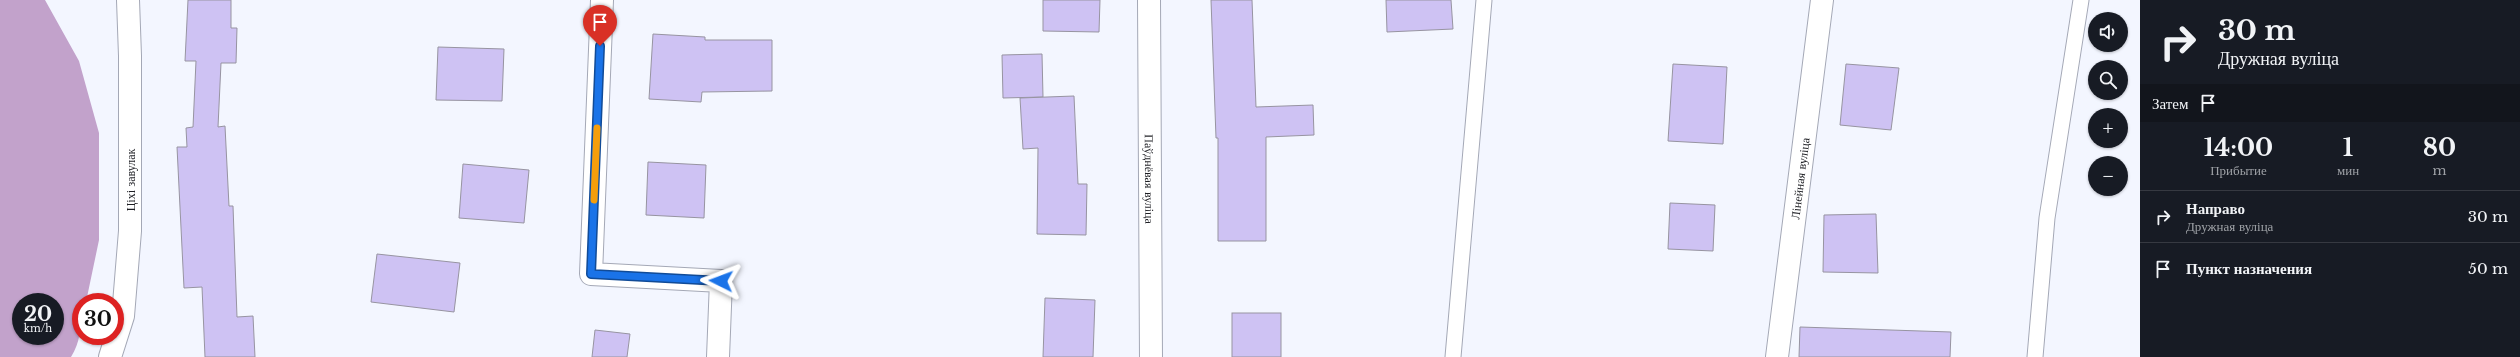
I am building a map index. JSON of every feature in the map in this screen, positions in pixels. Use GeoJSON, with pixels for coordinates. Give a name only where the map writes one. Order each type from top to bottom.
{"type":"FeatureCollection","features":[{"type":"Feature","properties":{"kind":"street","name":"Ціхі завулак"},"geometry":{"type":"LineString","coordinates":[[110,357],[123,316],[130,231],[130,56],[128,0]]}},
{"type":"Feature","properties":{"kind":"street"},"geometry":{"type":"LineString","coordinates":[[602,0],[591,274],[721,281],[718,357]]}},
{"type":"Feature","properties":{"kind":"street","name":"Паўднёвая вуліца"},"geometry":{"type":"LineString","coordinates":[[1149,0],[1151,357]]}},
{"type":"Feature","properties":{"kind":"street","name":"Лінейная вуліца"},"geometry":{"type":"LineString","coordinates":[[1777,357],[1822,0]]}},
{"type":"Feature","properties":{"kind":"lane"},"geometry":{"type":"LineString","coordinates":[[1453,357],[1484,0]]}},
{"type":"Feature","properties":{"kind":"lane"},"geometry":{"type":"LineString","coordinates":[[2035,357],[2047,218],[2081,0]]}},
{"type":"Feature","properties":{"kind":"shaded area"},"geometry":{"type":"Polygon","coordinates":[[[0,0],[45,0],[79,61],[99,133],[99,240],[88,293],[72,293],[72,345],[77,345],[71,357],[0,357],[0,0]]]}},
{"type":"Feature","properties":{"kind":"building"},"geometry":{"type":"Polygon","coordinates":[[[188,0],[231,0],[231,28],[237,28],[236,63],[221,63],[218,127],[225,126],[229,206],[233,206],[237,317],[253,316],[255,357],[205,357],[202,287],[184,288],[177,147],[187,147],[186,128],[193,127],[196,61],[185,61],[188,0]]]}},
{"type":"Feature","properties":{"kind":"building"},"geometry":{"type":"Polygon","coordinates":[[[1043,0],[1100,0],[1099,32],[1043,31],[1043,0]]]}},
{"type":"Feature","properties":{"kind":"building"},"geometry":{"type":"Polygon","coordinates":[[[1211,0],[1252,0],[1256,107],[1313,105],[1314,135],[1266,137],[1266,241],[1218,241],[1218,138],[1216,138],[1211,0]]]}},
{"type":"Feature","properties":{"kind":"building"},"geometry":{"type":"Polygon","coordinates":[[[1386,0],[1451,0],[1453,29],[1387,32],[1386,0]]]}},
{"type":"Feature","properties":{"kind":"building"},"geometry":{"type":"Polygon","coordinates":[[[653,34],[705,37],[705,40],[772,40],[772,91],[702,92],[701,102],[649,99],[653,34]]]}},
{"type":"Feature","properties":{"kind":"building"},"geometry":{"type":"Polygon","coordinates":[[[438,47],[504,49],[502,101],[436,100],[438,47]]]}},
{"type":"Feature","properties":{"kind":"building"},"geometry":{"type":"Polygon","coordinates":[[[1042,54],[1043,97],[1003,98],[1002,55],[1042,54]]]}},
{"type":"Feature","properties":{"kind":"building"},"geometry":{"type":"Polygon","coordinates":[[[1673,64],[1727,67],[1723,144],[1668,141],[1673,64]]]}},
{"type":"Feature","properties":{"kind":"building"},"geometry":{"type":"Polygon","coordinates":[[[1846,64],[1899,68],[1891,130],[1840,125],[1846,64]]]}},
{"type":"Feature","properties":{"kind":"building"},"geometry":{"type":"Polygon","coordinates":[[[1074,96],[1078,184],[1087,184],[1086,235],[1037,234],[1038,148],[1023,149],[1020,98],[1074,96]]]}},
{"type":"Feature","properties":{"kind":"building"},"geometry":{"type":"Polygon","coordinates":[[[648,162],[706,165],[704,218],[646,215],[648,162]]]}},
{"type":"Feature","properties":{"kind":"building"},"geometry":{"type":"Polygon","coordinates":[[[463,164],[529,170],[524,223],[459,218],[463,164]]]}},
{"type":"Feature","properties":{"kind":"building"},"geometry":{"type":"Polygon","coordinates":[[[1670,203],[1715,205],[1713,251],[1668,249],[1670,203]]]}},
{"type":"Feature","properties":{"kind":"building"},"geometry":{"type":"Polygon","coordinates":[[[1876,214],[1878,273],[1823,272],[1824,215],[1876,214]]]}},
{"type":"Feature","properties":{"kind":"building"},"geometry":{"type":"Polygon","coordinates":[[[377,254],[460,263],[454,312],[371,302],[377,254]]]}},
{"type":"Feature","properties":{"kind":"building"},"geometry":{"type":"Polygon","coordinates":[[[1045,298],[1095,300],[1093,357],[1043,357],[1045,298]]]}},
{"type":"Feature","properties":{"kind":"building"},"geometry":{"type":"Polygon","coordinates":[[[1232,313],[1281,313],[1281,357],[1232,357],[1232,313]]]}},
{"type":"Feature","properties":{"kind":"building"},"geometry":{"type":"Polygon","coordinates":[[[1800,327],[1951,332],[1950,357],[1799,357],[1800,327]]]}},
{"type":"Feature","properties":{"kind":"building"},"geometry":{"type":"Polygon","coordinates":[[[595,330],[630,334],[627,357],[592,357],[595,330]]]}},
{"type":"Feature","properties":{"kind":"slow traffic"},"geometry":{"type":"LineString","coordinates":[[594,200],[597,128]]}},
{"type":"Feature","properties":{"kind":"route"},"geometry":{"type":"LineString","coordinates":[[600,46],[591,274],[721,281]]}}]}
